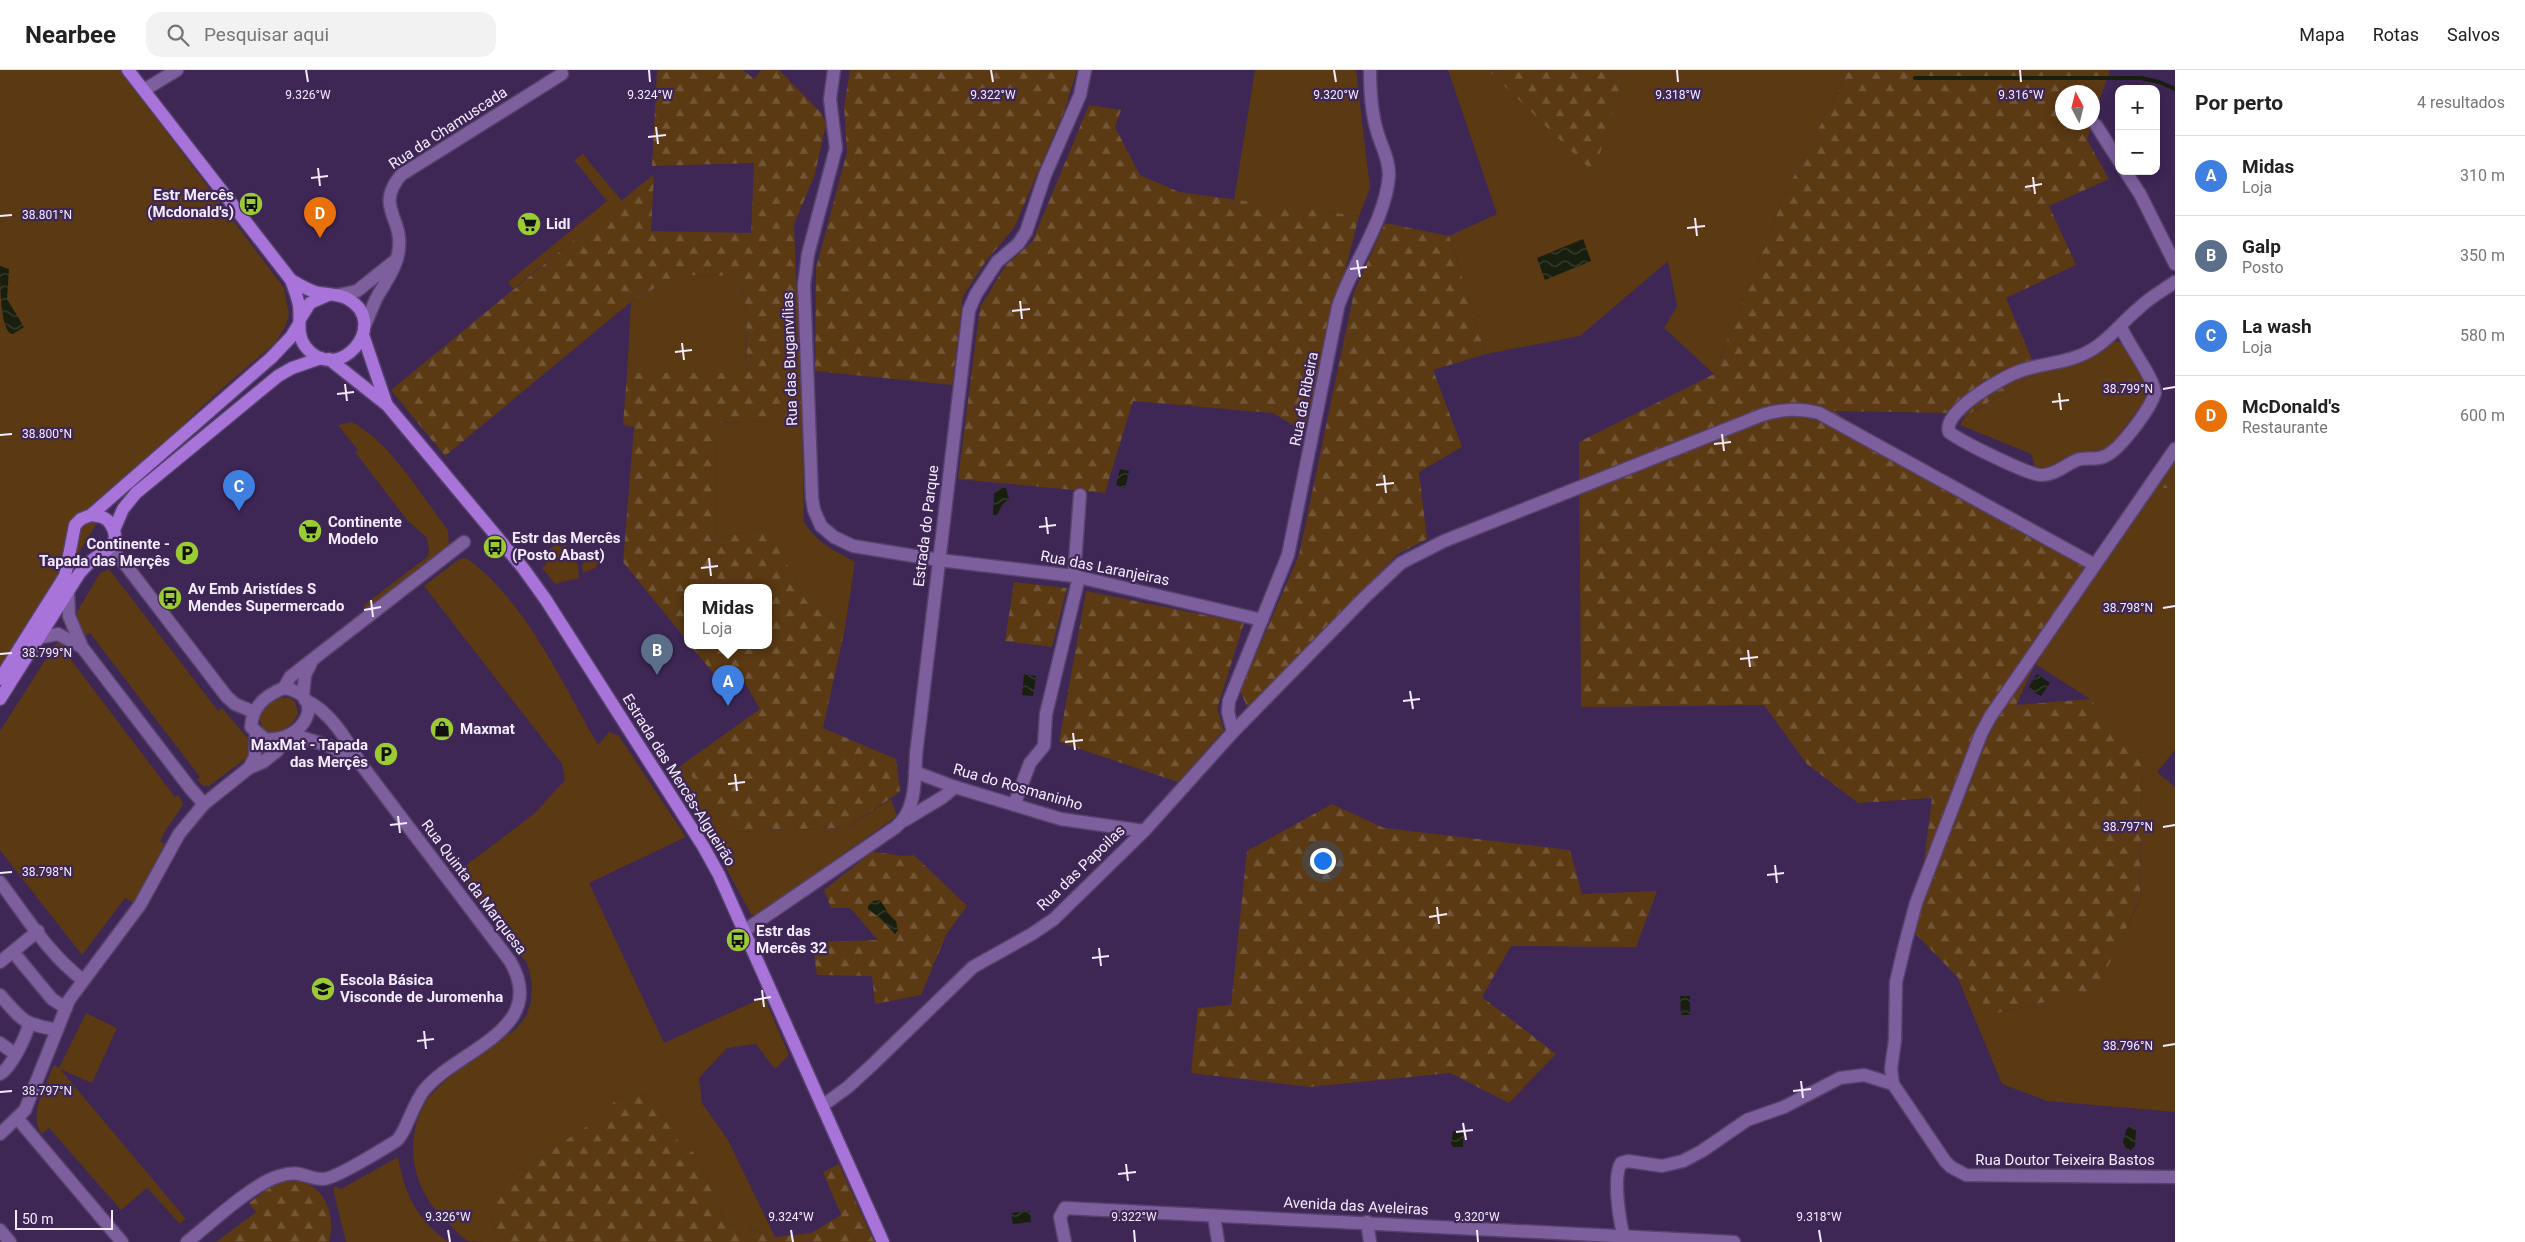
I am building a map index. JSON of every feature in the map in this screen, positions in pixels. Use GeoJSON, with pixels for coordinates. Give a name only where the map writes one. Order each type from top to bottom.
{"type":"FeatureCollection","features":[{"type":"Feature","properties":{"kind":"street","name":"Estrada das Mercês-Algueirão"},"geometry":{"type":"LineString","coordinates":[[128,70],[291,280],[299,306],[300,335],[304,345],[312,353],[325,359],[387,405],[523,568],[546,600],[709,856],[883,1242]]}},
{"type":"Feature","properties":{"kind":"street"},"geometry":{"type":"LineString","coordinates":[[144,90],[177,70]]}},
{"type":"Feature","properties":{"kind":"street","name":"Rua das Buganvílias"},"geometry":{"type":"LineString","coordinates":[[834,70],[830,99],[836,148],[804,274],[814,510],[822,526],[843,542],[853,546],[939,560]]}},
{"type":"Feature","properties":{"kind":"street","name":"Estrada do Parque"},"geometry":{"type":"LineString","coordinates":[[905,820],[909,810],[916,772],[969,310],[997,262],[1018,244],[1026,232],[1045,175],[1080,95],[1085,70]]}},
{"type":"Feature","properties":{"kind":"street","name":"Rua da Ribeira"},"geometry":{"type":"LineString","coordinates":[[1233,732],[1228,712],[1229,701],[1288,555],[1338,307],[1347,280],[1367,244],[1387,186],[1388,166],[1376,130],[1370,70]]}},
{"type":"Feature","properties":{"kind":"street","name":"Rua da Chamuscada"},"geometry":{"type":"LineString","coordinates":[[364,331],[397,259],[400,241],[389,200],[393,184],[401,175],[562,74]]}},
{"type":"Feature","properties":{"kind":"street"},"geometry":{"type":"LineString","coordinates":[[2099,130],[2115,155]]}},
{"type":"Feature","properties":{"kind":"street"},"geometry":{"type":"LineString","coordinates":[[2128,175],[2140,194],[2175,264]]}},
{"type":"Feature","properties":{"kind":"street"},"geometry":{"type":"LineString","coordinates":[[0,679],[65,576],[74,542],[75,525],[81,519],[91,515],[276,354],[300,322],[310,302],[333,295],[357,291],[397,259]]}},
{"type":"Feature","properties":{"kind":"street","name":"Estrada das Mercês-Algueirão"},"geometry":{"type":"LineString","coordinates":[[291,280],[312,291],[348,299],[357,306],[362,316],[364,331],[387,405]]}},
{"type":"Feature","properties":{"kind":"street"},"geometry":{"type":"LineString","coordinates":[[2121,326],[2130,347],[2153,382],[2155,393],[2140,418],[2115,451],[2097,458],[2078,460],[2051,473],[2035,475],[1949,432],[1948,425],[1953,415],[1998,382],[2022,370],[2052,365],[2080,356],[2104,342],[2138,308],[2175,282]]}},
{"type":"Feature","properties":{"kind":"street"},"geometry":{"type":"LineString","coordinates":[[114,530],[123,509],[136,493],[278,376],[292,368],[325,359],[340,358],[351,353],[359,345],[364,331]]}},
{"type":"Feature","properties":{"kind":"street","name":"Rua das Papoilas"},"geometry":{"type":"LineString","coordinates":[[822,1106],[848,1087],[871,1066],[973,966],[1032,934],[1054,919],[1144,831],[1233,732],[1372,590],[1401,563],[1421,551],[1688,443],[1778,410],[1801,409],[1819,413],[2095,565]]}},
{"type":"Feature","properties":{"kind":"street"},"geometry":{"type":"LineString","coordinates":[[1624,1239],[1616,1180],[1617,1170],[1621,1163],[1628,1161],[1662,1166],[1683,1161],[1702,1151],[1747,1120],[1784,1106],[1840,1078],[1864,1075],[1893,1084],[1896,982],[1900,963],[1916,903],[1969,764],[1990,717],[2175,449]]}},
{"type":"Feature","properties":{"kind":"street"},"geometry":{"type":"LineString","coordinates":[[1014,805],[1030,763],[1044,746],[1046,714],[1076,576],[1080,495]]}},
{"type":"Feature","properties":{"kind":"street"},"geometry":{"type":"LineString","coordinates":[[0,698],[83,569],[96,557],[110,549],[115,540],[114,530],[109,521],[101,516],[91,515]]}},
{"type":"Feature","properties":{"kind":"street"},"geometry":{"type":"LineString","coordinates":[[74,542],[79,550],[87,556],[96,557]]}},
{"type":"Feature","properties":{"kind":"street"},"geometry":{"type":"LineString","coordinates":[[288,736],[265,740],[256,734],[251,727],[254,712],[265,698],[284,688],[290,678],[464,542]]}},
{"type":"Feature","properties":{"kind":"street"},"geometry":{"type":"LineString","coordinates":[[110,549],[125,564],[227,697],[235,704],[254,712]]}},
{"type":"Feature","properties":{"kind":"street","name":"Rua das Laranjeiras"},"geometry":{"type":"LineString","coordinates":[[939,560],[1076,576],[1262,620]]}},
{"type":"Feature","properties":{"kind":"street"},"geometry":{"type":"LineString","coordinates":[[68,591],[69,616],[82,648],[204,804]]}},
{"type":"Feature","properties":{"kind":"street"},"geometry":{"type":"LineString","coordinates":[[38,638],[58,634],[82,648]]}},
{"type":"Feature","properties":{"kind":"street"},"geometry":{"type":"LineString","coordinates":[[0,1134],[18,1119],[30,1101],[66,1008],[83,980],[140,905],[179,834],[204,804],[248,768],[263,762],[277,751],[288,736],[304,724],[308,715],[304,698],[305,674],[311,663]]}},
{"type":"Feature","properties":{"kind":"street"},"geometry":{"type":"LineString","coordinates":[[284,688],[294,690],[304,698]]}},
{"type":"Feature","properties":{"kind":"street","name":"Rua Quinta da Marquesa"},"geometry":{"type":"LineString","coordinates":[[187,1242],[240,1200],[276,1176],[300,1173],[318,1179],[331,1178],[400,1138],[413,1105],[426,1088],[508,1024],[519,1005],[520,983],[510,961],[360,763],[351,746],[322,710],[304,698]]}},
{"type":"Feature","properties":{"kind":"street"},"geometry":{"type":"LineString","coordinates":[[248,768],[255,757],[256,734]]}},
{"type":"Feature","properties":{"kind":"street","name":"Rua Quinta da Marquesa"},"geometry":{"type":"LineString","coordinates":[[288,736],[329,746],[360,763]]}},
{"type":"Feature","properties":{"kind":"street","name":"Rua do Rosmaninho"},"geometry":{"type":"LineString","coordinates":[[916,772],[955,787],[1061,819],[1144,831]]}},
{"type":"Feature","properties":{"kind":"street"},"geometry":{"type":"LineString","coordinates":[[744,931],[955,787]]}},
{"type":"Feature","properties":{"kind":"street"},"geometry":{"type":"LineString","coordinates":[[0,882],[69,969],[83,980]]}},
{"type":"Feature","properties":{"kind":"street"},"geometry":{"type":"LineString","coordinates":[[0,962],[38,931]]}},
{"type":"Feature","properties":{"kind":"street"},"geometry":{"type":"LineString","coordinates":[[13,952],[52,999],[66,1008]]}},
{"type":"Feature","properties":{"kind":"street"},"geometry":{"type":"LineString","coordinates":[[0,995],[21,1019],[29,1024],[57,1030]]}},
{"type":"Feature","properties":{"kind":"street"},"geometry":{"type":"LineString","coordinates":[[0,1074],[9,1067],[26,1035],[29,1024]]}},
{"type":"Feature","properties":{"kind":"street"},"geometry":{"type":"LineString","coordinates":[[0,1043],[15,1054]]}},
{"type":"Feature","properties":{"kind":"street","name":"Rua Doutor Teixeira Bastos"},"geometry":{"type":"LineString","coordinates":[[1893,1084],[1945,1161],[1961,1173],[2000,1176],[2175,1177]]}},
{"type":"Feature","properties":{"kind":"street"},"geometry":{"type":"LineString","coordinates":[[18,1119],[122,1242]]}},
{"type":"Feature","properties":{"kind":"street","name":"Avenida das Aveleiras"},"geometry":{"type":"LineString","coordinates":[[1065,1242],[1060,1217],[1065,1208],[1367,1222],[1624,1239],[1734,1242]]}},
{"type":"Feature","properties":{"kind":"street"},"geometry":{"type":"LineString","coordinates":[[1214,1216],[1218,1242]]}},
{"type":"Feature","properties":{"kind":"street"},"geometry":{"type":"LineString","coordinates":[[1367,1222],[1370,1242]]}},
{"type":"Feature","properties":{"kind":"street"},"geometry":{"type":"LineString","coordinates":[[0,1230],[10,1242]]}},
{"type":"Feature","properties":{"kind":"green space"},"geometry":{"type":"Polygon","coordinates":[[[0,70],[120,70],[284,288],[289,315],[285,327],[275,343],[218,392],[123,481],[25,640],[0,675],[0,70]]]}},
{"type":"Feature","properties":{"kind":"green space"},"geometry":{"type":"Polygon","coordinates":[[[657,70],[743,70],[754,79],[761,70],[779,70],[822,114],[826,125],[814,177],[794,224],[802,420],[716,423],[715,539],[768,527],[805,599],[845,628],[823,728],[896,759],[900,792],[846,828],[731,832],[683,764],[760,709],[736,667],[715,675],[693,649],[772,649],[772,584],[684,584],[684,637],[623,562],[634,427],[623,425],[627,373],[747,373],[746,311],[740,276],[677,275],[631,302],[445,456],[391,390],[654,174],[651,231],[751,233],[754,163],[652,166],[657,70]]]}},
{"type":"Feature","properties":{"kind":"green space"},"geometry":{"type":"Polygon","coordinates":[[[850,70],[1077,70],[1065,109],[1014,228],[986,261],[963,296],[952,385],[815,371],[816,268],[847,152],[844,107],[850,70]]]}},
{"type":"Feature","properties":{"kind":"green space"},"geometry":{"type":"Polygon","coordinates":[[[1255,70],[1356,70],[1370,188],[1359,216],[1234,200],[1255,70]]]}},
{"type":"Feature","properties":{"kind":"green space"},"geometry":{"type":"Polygon","coordinates":[[[1448,70],[1488,70],[1594,172],[1626,70],[1849,70],[1786,191],[1714,374],[1664,328],[1677,306],[1668,261],[1580,336],[1486,354],[1449,236],[1497,214],[1448,70]]]}},
{"type":"Feature","properties":{"kind":"green space"},"geometry":{"type":"Polygon","coordinates":[[[1488,70],[1626,70],[1594,173],[1488,70]]]}},
{"type":"Feature","properties":{"kind":"green space"},"geometry":{"type":"Polygon","coordinates":[[[1849,70],[2110,70],[2100,99],[2100,85],[2055,85],[2055,130],[2090,130],[2087,140],[2109,179],[2049,206],[2076,265],[2006,298],[2038,373],[1964,417],[1951,413],[1832,411],[2102,567],[2035,664],[2016,705],[2090,699],[2142,754],[2140,899],[2097,990],[1993,1014],[1915,933],[1932,798],[1858,803],[1807,764],[1764,705],[1581,707],[1579,442],[1714,374],[1786,191],[1849,70]]]}},
{"type":"Feature","properties":{"kind":"green space"},"geometry":{"type":"Polygon","coordinates":[[[1089,105],[1121,110],[1115,127],[1140,175],[1179,192],[1359,216],[1304,432],[1273,413],[1133,401],[1105,493],[958,479],[980,307],[1006,265],[1032,242],[1089,105]]]}},
{"type":"Feature","properties":{"kind":"green space"},"geometry":{"type":"Polygon","coordinates":[[[583,154],[622,201],[513,289],[508,282],[607,201],[574,160],[583,154]]]}},
{"type":"Feature","properties":{"kind":"green space"},"geometry":{"type":"Polygon","coordinates":[[[1385,223],[1449,236],[1486,354],[1433,370],[1462,447],[1419,472],[1427,539],[1398,554],[1248,708],[1240,691],[1299,555],[1354,292],[1385,223]]]}},
{"type":"Feature","properties":{"kind":"green space"},"geometry":{"type":"Polygon","coordinates":[[[677,275],[740,276],[746,311],[747,373],[627,373],[631,302],[677,275]]]}},
{"type":"Feature","properties":{"kind":"green space"},"geometry":{"type":"Polygon","coordinates":[[[2114,341],[2123,343],[2148,389],[2148,396],[2109,448],[2077,454],[2047,467],[2035,467],[2031,454],[1960,425],[1965,417],[2038,373],[2081,360],[2114,341]]]}},
{"type":"Feature","properties":{"kind":"green space"},"geometry":{"type":"Polygon","coordinates":[[[802,420],[804,522],[821,541],[855,562],[845,628],[805,599],[768,527],[715,539],[716,423],[802,420]]]}},
{"type":"Feature","properties":{"kind":"green space"},"geometry":{"type":"Polygon","coordinates":[[[352,422],[380,443],[393,457],[448,530],[449,545],[445,550],[368,609],[365,609],[364,605],[427,557],[429,551],[427,538],[407,520],[355,452],[358,450],[338,425],[352,422]]]}},
{"type":"Feature","properties":{"kind":"green space"},"geometry":{"type":"Polygon","coordinates":[[[2175,457],[2175,488],[2164,488],[2158,483],[2175,457]]]}},
{"type":"Feature","properties":{"kind":"green space"},"geometry":{"type":"Polygon","coordinates":[[[2158,483],[2164,488],[2175,488],[2175,750],[2157,772],[2175,787],[2175,1112],[2047,1101],[2002,1084],[1957,976],[1994,1014],[2096,990],[2140,900],[2142,754],[2090,699],[2035,664],[2158,483]]]}},
{"type":"Feature","properties":{"kind":"green space"},"geometry":{"type":"Polygon","coordinates":[[[556,544],[561,547],[566,545],[578,565],[579,578],[555,584],[542,568],[546,564],[544,554],[556,544]]]}},
{"type":"Feature","properties":{"kind":"green space"},"geometry":{"type":"Polygon","coordinates":[[[598,555],[600,559],[595,568],[583,573],[582,564],[598,555]]]}},
{"type":"Feature","properties":{"kind":"green space"},"geometry":{"type":"Polygon","coordinates":[[[466,558],[487,575],[524,619],[541,644],[598,745],[609,732],[619,736],[686,837],[589,883],[664,1043],[764,997],[789,1055],[775,1069],[756,1044],[727,1048],[699,1078],[702,1103],[728,1140],[775,1237],[726,1223],[698,1156],[680,1143],[648,1096],[634,1093],[616,1099],[604,1115],[511,1176],[490,1212],[498,1242],[468,1241],[439,1214],[428,1200],[421,1185],[413,1153],[418,1119],[425,1103],[431,1094],[453,1075],[516,1029],[526,1016],[531,1002],[532,983],[527,963],[456,873],[535,813],[565,780],[562,764],[424,586],[459,559],[466,558]]]}},
{"type":"Feature","properties":{"kind":"green space"},"geometry":{"type":"Polygon","coordinates":[[[109,569],[218,711],[222,708],[250,741],[249,756],[209,786],[204,786],[197,780],[200,777],[90,633],[85,636],[79,626],[77,612],[100,573],[109,569]]]}},
{"type":"Feature","properties":{"kind":"green space"},"geometry":{"type":"Polygon","coordinates":[[[1014,582],[1067,588],[1052,647],[1005,641],[1014,582]]]}},
{"type":"Feature","properties":{"kind":"green space"},"geometry":{"type":"Polygon","coordinates":[[[1086,591],[1244,623],[1217,709],[1224,730],[1178,782],[1059,742],[1086,591]]]}},
{"type":"Feature","properties":{"kind":"green space"},"geometry":{"type":"Polygon","coordinates":[[[56,643],[70,648],[65,652],[175,797],[178,795],[183,803],[162,837],[160,842],[165,843],[154,865],[155,869],[133,902],[125,898],[82,955],[0,850],[0,731],[56,643]]]}},
{"type":"Feature","properties":{"kind":"green space"},"geometry":{"type":"Polygon","coordinates":[[[277,698],[290,698],[295,702],[298,713],[286,728],[278,732],[268,732],[263,729],[259,717],[262,711],[277,698]]]}},
{"type":"Feature","properties":{"kind":"green space"},"geometry":{"type":"Polygon","coordinates":[[[683,764],[731,832],[846,828],[891,799],[897,816],[755,916],[751,914],[674,772],[683,764]]]}},
{"type":"Feature","properties":{"kind":"green space"},"geometry":{"type":"Polygon","coordinates":[[[1332,804],[1384,828],[1570,850],[1582,894],[1657,891],[1636,947],[1511,946],[1482,997],[1556,1054],[1509,1103],[1450,1073],[1310,1087],[1191,1073],[1198,1008],[1231,1005],[1247,851],[1332,804]]]}},
{"type":"Feature","properties":{"kind":"green space"},"geometry":{"type":"Polygon","coordinates":[[[872,852],[903,856],[914,855],[967,906],[946,935],[921,995],[875,1004],[872,976],[817,975],[812,942],[878,940],[850,908],[831,908],[824,890],[872,852]]]}},
{"type":"Feature","properties":{"kind":"green space"},"geometry":{"type":"Polygon","coordinates":[[[86,1013],[117,1028],[92,1083],[60,1069],[186,1219],[180,1224],[147,1188],[121,1210],[49,1128],[42,1134],[38,1127],[37,1109],[47,1081],[54,1065],[59,1068],[86,1013]]]}},
{"type":"Feature","properties":{"kind":"green space"},"geometry":{"type":"Polygon","coordinates":[[[634,1093],[649,1096],[680,1143],[698,1156],[726,1223],[775,1237],[811,1233],[841,1215],[823,1172],[839,1164],[874,1242],[498,1242],[490,1212],[491,1193],[514,1174],[604,1115],[616,1099],[634,1093]]]}},
{"type":"Feature","properties":{"kind":"green space"},"geometry":{"type":"Polygon","coordinates":[[[398,1157],[404,1183],[414,1205],[428,1224],[448,1242],[346,1242],[334,1186],[341,1189],[398,1157]]]}},
{"type":"Feature","properties":{"kind":"green space"},"geometry":{"type":"Polygon","coordinates":[[[295,1180],[306,1183],[314,1188],[326,1203],[331,1222],[329,1242],[216,1242],[256,1212],[249,1203],[278,1181],[295,1180]]]}},
{"type":"Feature","properties":{"kind":"water"},"geometry":{"type":"Polygon","coordinates":[[[1583,239],[1591,261],[1545,280],[1537,258],[1583,239]]]}},
{"type":"Feature","properties":{"kind":"water"},"geometry":{"type":"Polygon","coordinates":[[[0,266],[9,269],[7,299],[24,327],[13,334],[9,332],[5,325],[3,316],[0,266]]]}},
{"type":"Feature","properties":{"kind":"water"},"geometry":{"type":"Polygon","coordinates":[[[1120,469],[1129,471],[1125,488],[1116,485],[1120,469]]]}},
{"type":"Feature","properties":{"kind":"water"},"geometry":{"type":"Polygon","coordinates":[[[1000,488],[1006,488],[1009,499],[1002,505],[997,515],[993,515],[994,494],[1000,488]]]}},
{"type":"Feature","properties":{"kind":"water"},"geometry":{"type":"Polygon","coordinates":[[[1024,674],[1036,676],[1033,696],[1022,695],[1024,674]]]}},
{"type":"Feature","properties":{"kind":"water"},"geometry":{"type":"Polygon","coordinates":[[[2037,674],[2050,683],[2041,696],[2028,688],[2037,674]]]}},
{"type":"Feature","properties":{"kind":"water"},"geometry":{"type":"Polygon","coordinates":[[[880,900],[896,921],[898,930],[895,934],[868,909],[868,906],[873,901],[880,900]]]}},
{"type":"Feature","properties":{"kind":"water"},"geometry":{"type":"Polygon","coordinates":[[[1680,996],[1690,996],[1690,1015],[1681,1015],[1680,996]]]}},
{"type":"Feature","properties":{"kind":"water"},"geometry":{"type":"Polygon","coordinates":[[[2130,1126],[2136,1130],[2135,1146],[2131,1150],[2126,1149],[2123,1142],[2126,1130],[2130,1126]]]}},
{"type":"Feature","properties":{"kind":"water"},"geometry":{"type":"Polygon","coordinates":[[[1453,1131],[1463,1132],[1463,1147],[1453,1147],[1451,1144],[1453,1131]]]}},
{"type":"Feature","properties":{"kind":"water"},"geometry":{"type":"Polygon","coordinates":[[[1030,1211],[1031,1222],[1013,1224],[1011,1213],[1030,1211]]]}},
{"type":"Feature","properties":{"kind":"waterway"},"geometry":{"type":"LineString","coordinates":[[1915,78],[2141,78],[2159,82],[2175,89]]}},
{"type":"Feature","properties":{"kind":"place","name":"Estr Mercês (Mcdonald's)"},"geometry":{"type":"Point","coordinates":[251,204]}},
{"type":"Feature","properties":{"kind":"place","name":"Lidl"},"geometry":{"type":"Point","coordinates":[529,224]}},
{"type":"Feature","properties":{"kind":"place","name":"McDonald's"},"geometry":{"type":"Point","coordinates":[320,238]}},
{"type":"Feature","properties":{"kind":"place","name":"La wash"},"geometry":{"type":"Point","coordinates":[239,511]}},
{"type":"Feature","properties":{"kind":"place","name":"Continente Modelo"},"geometry":{"type":"Point","coordinates":[310,531]}},
{"type":"Feature","properties":{"kind":"place","name":"Estr das Mercês (Posto Abast)"},"geometry":{"type":"Point","coordinates":[495,547]}},
{"type":"Feature","properties":{"kind":"place","name":"Continente - Tapada das Merçês"},"geometry":{"type":"Point","coordinates":[187,553]}},
{"type":"Feature","properties":{"kind":"place","name":"Av Emb Aristídes S Mendes Supermercado"},"geometry":{"type":"Point","coordinates":[170,598]}},
{"type":"Feature","properties":{"kind":"place","name":"Galp"},"geometry":{"type":"Point","coordinates":[657,675]}},
{"type":"Feature","properties":{"kind":"place","name":"Midas"},"geometry":{"type":"Point","coordinates":[728,706]}},
{"type":"Feature","properties":{"kind":"place","name":"Maxmat"},"geometry":{"type":"Point","coordinates":[442,729]}},
{"type":"Feature","properties":{"kind":"place","name":"MaxMat - Tapada das Merçês"},"geometry":{"type":"Point","coordinates":[386,754]}},
{"type":"Feature","properties":{"kind":"place","name":"Estr das Mercês 32"},"geometry":{"type":"Point","coordinates":[738,940]}},
{"type":"Feature","properties":{"kind":"place","name":"Escola Básica Visconde de Juromenha"},"geometry":{"type":"Point","coordinates":[323,989]}}]}
